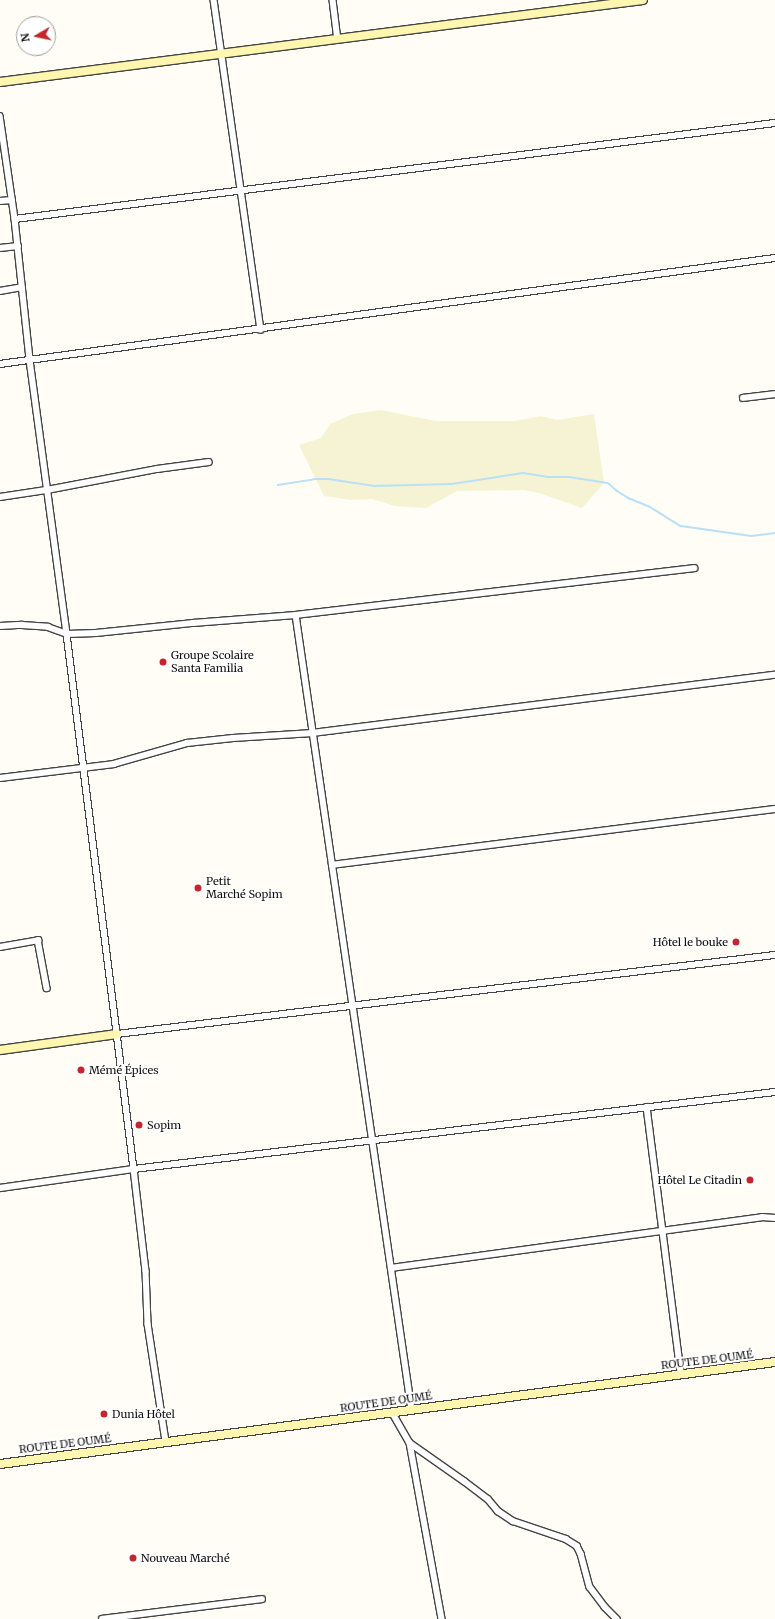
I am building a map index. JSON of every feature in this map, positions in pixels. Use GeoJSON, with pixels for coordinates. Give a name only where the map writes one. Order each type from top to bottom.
{"type":"FeatureCollection","features":[{"type":"Feature","properties":{"kind":"street"},"geometry":{"type":"LineString","coordinates":[[214,0],[261,330]]}},
{"type":"Feature","properties":{"kind":"street"},"geometry":{"type":"LineString","coordinates":[[333,0],[338,39]]}},
{"type":"Feature","properties":{"kind":"street"},"geometry":{"type":"LineString","coordinates":[[0,82],[643,0]]}},
{"type":"Feature","properties":{"kind":"street"},"geometry":{"type":"LineString","coordinates":[[0,116],[2,151],[15,219],[30,360],[67,634],[134,1169],[146,1272],[148,1324],[166,1442]]}},
{"type":"Feature","properties":{"kind":"street"},"geometry":{"type":"LineString","coordinates":[[15,219],[775,123]]}},
{"type":"Feature","properties":{"kind":"street"},"geometry":{"type":"LineString","coordinates":[[0,201],[12,200]]}},
{"type":"Feature","properties":{"kind":"street"},"geometry":{"type":"LineString","coordinates":[[0,248],[18,246]]}},
{"type":"Feature","properties":{"kind":"street"},"geometry":{"type":"LineString","coordinates":[[0,364],[261,330],[775,258]]}},
{"type":"Feature","properties":{"kind":"street"},"geometry":{"type":"LineString","coordinates":[[0,291],[22,287]]}},
{"type":"Feature","properties":{"kind":"street"},"geometry":{"type":"LineString","coordinates":[[743,398],[775,394]]}},
{"type":"Feature","properties":{"kind":"street"},"geometry":{"type":"LineString","coordinates":[[0,497],[47,490],[157,468],[209,462]]}},
{"type":"Feature","properties":{"kind":"street"},"geometry":{"type":"LineString","coordinates":[[0,626],[22,625],[48,627],[67,634],[96,633],[296,615],[694,568]]}},
{"type":"Feature","properties":{"kind":"street"},"geometry":{"type":"LineString","coordinates":[[296,615],[412,1410]]}},
{"type":"Feature","properties":{"kind":"street"},"geometry":{"type":"LineString","coordinates":[[0,778],[114,764],[187,743],[313,733],[775,675]]}},
{"type":"Feature","properties":{"kind":"street"},"geometry":{"type":"LineString","coordinates":[[332,865],[775,810]]}},
{"type":"Feature","properties":{"kind":"street"},"geometry":{"type":"LineString","coordinates":[[0,947],[38,940],[47,988]]}},
{"type":"Feature","properties":{"kind":"street"},"geometry":{"type":"LineString","coordinates":[[0,1050],[117,1034],[775,955]]}},
{"type":"Feature","properties":{"kind":"street"},"geometry":{"type":"LineString","coordinates":[[0,1188],[134,1169],[775,1092]]}},
{"type":"Feature","properties":{"kind":"street"},"geometry":{"type":"LineString","coordinates":[[647,1107],[681,1374]]}},
{"type":"Feature","properties":{"kind":"street"},"geometry":{"type":"LineString","coordinates":[[391,1268],[762,1217],[775,1218]]}},
{"type":"Feature","properties":{"kind":"street","name":"ROUTE DE OUMÉ"},"geometry":{"type":"LineString","coordinates":[[0,1464],[775,1362]]}},
{"type":"Feature","properties":{"kind":"street"},"geometry":{"type":"LineString","coordinates":[[392,1412],[410,1443],[442,1619]]}},
{"type":"Feature","properties":{"kind":"street"},"geometry":{"type":"LineString","coordinates":[[410,1443],[488,1499],[498,1511],[513,1521],[566,1539],[577,1546],[581,1554],[590,1586],[605,1607],[617,1619]]}},
{"type":"Feature","properties":{"kind":"street"},"geometry":{"type":"LineString","coordinates":[[102,1619],[262,1599]]}},
{"type":"Feature","properties":{"kind":"shaded area"},"geometry":{"type":"Polygon","coordinates":[[[380,410],[436,421],[515,421],[541,416],[557,420],[594,414],[604,483],[582,508],[539,493],[524,490],[457,491],[426,508],[395,506],[372,499],[351,500],[324,496],[299,445],[321,438],[330,424],[353,414],[380,410]]]}},
{"type":"Feature","properties":{"kind":"waterway"},"geometry":{"type":"LineString","coordinates":[[278,485],[314,479],[328,479],[374,486],[452,484],[523,473],[547,477],[569,477],[608,483],[628,498],[650,507],[681,526],[751,536],[775,533]]}},
{"type":"Feature","properties":{"kind":"place","name":"Groupe Scolaire Santa Familia"},"geometry":{"type":"Point","coordinates":[163,662]}},
{"type":"Feature","properties":{"kind":"place","name":"Petit Marché Sopim"},"geometry":{"type":"Point","coordinates":[198,888]}},
{"type":"Feature","properties":{"kind":"place","name":"Hôtel le bouke"},"geometry":{"type":"Point","coordinates":[736,942]}},
{"type":"Feature","properties":{"kind":"place","name":"Mémé Épices"},"geometry":{"type":"Point","coordinates":[81,1070]}},
{"type":"Feature","properties":{"kind":"place","name":"Sopim"},"geometry":{"type":"Point","coordinates":[139,1125]}},
{"type":"Feature","properties":{"kind":"place","name":"Hôtel Le Citadin"},"geometry":{"type":"Point","coordinates":[750,1180]}},
{"type":"Feature","properties":{"kind":"place","name":"Dunia Hôtel"},"geometry":{"type":"Point","coordinates":[104,1414]}},
{"type":"Feature","properties":{"kind":"place","name":"Nouveau Marché"},"geometry":{"type":"Point","coordinates":[133,1558]}}]}
